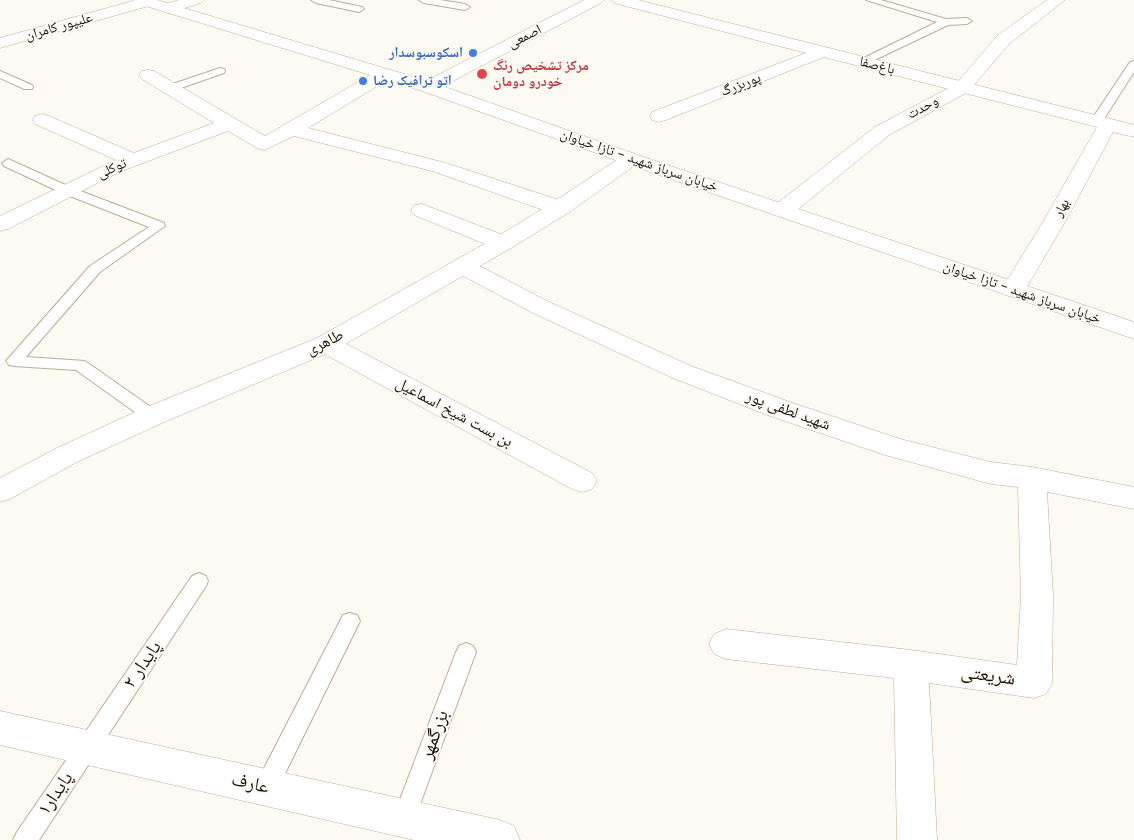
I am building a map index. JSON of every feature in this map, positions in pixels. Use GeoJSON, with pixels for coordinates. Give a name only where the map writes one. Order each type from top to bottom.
{"type":"FeatureCollection","features":[{"type":"Feature","properties":{"kind":"street"},"geometry":{"type":"LineString","coordinates":[[168,8],[196,0]]}},
{"type":"Feature","properties":{"kind":"street","name":"اصمعی"},"geometry":{"type":"LineString","coordinates":[[428,87],[596,0]]}},
{"type":"Feature","properties":{"kind":"street","name":"باغ‌صفا"},"geometry":{"type":"LineString","coordinates":[[619,0],[1134,131]]}},
{"type":"Feature","properties":{"kind":"street","name":"وحدت"},"geometry":{"type":"LineString","coordinates":[[783,210],[882,131],[962,88],[1003,40],[1057,0]]}},
{"type":"Feature","properties":{"kind":"street","name":"خیابان سرباز شهید - تازا خیاوان"},"geometry":{"type":"LineString","coordinates":[[144,1],[428,87],[631,159],[1134,331]]}},
{"type":"Feature","properties":{"kind":"street","name":"علیپور کامران"},"geometry":{"type":"LineString","coordinates":[[0,43],[144,1]]}},
{"type":"Feature","properties":{"kind":"street","name":"پوربزرگ"},"geometry":{"type":"LineString","coordinates":[[659,116],[824,52]]}},
{"type":"Feature","properties":{"kind":"street"},"geometry":{"type":"LineString","coordinates":[[148,75],[264,144],[292,130],[384,75]]}},
{"type":"Feature","properties":{"kind":"street"},"geometry":{"type":"LineString","coordinates":[[42,120],[132,160]]}},
{"type":"Feature","properties":{"kind":"street","name":"بهار"},"geometry":{"type":"LineString","coordinates":[[1013,290],[1054,222],[1102,123]]}},
{"type":"Feature","properties":{"kind":"street","name":"توکلی"},"geometry":{"type":"LineString","coordinates":[[0,224],[112,168],[228,124]]}},
{"type":"Feature","properties":{"kind":"street"},"geometry":{"type":"LineString","coordinates":[[292,130],[438,167],[560,208]]}},
{"type":"Feature","properties":{"kind":"street","name":"طاهری"},"geometry":{"type":"LineString","coordinates":[[0,491],[67,455],[152,416],[326,344],[503,243],[560,208],[631,159]]}},
{"type":"Feature","properties":{"kind":"street"},"geometry":{"type":"LineString","coordinates":[[422,210],[503,243]]}},
{"type":"Feature","properties":{"kind":"street","name":"شهید لطفی پور"},"geometry":{"type":"LineString","coordinates":[[462,266],[540,307],[682,372],[895,448],[991,473],[1132,492]]}},
{"type":"Feature","properties":{"kind":"street","name":"بن بست شیخ اسماعیل"},"geometry":{"type":"LineString","coordinates":[[326,344],[582,481]]}},
{"type":"Feature","properties":{"kind":"street","name":"شریعتی"},"geometry":{"type":"LineString","coordinates":[[911,665],[1034,683],[1037,596],[1032,478]]}},
{"type":"Feature","properties":{"kind":"street"},"geometry":{"type":"LineString","coordinates":[[726,644],[911,665],[917,840]]}},
{"type":"Feature","properties":{"kind":"street","name":"عارف"},"geometry":{"type":"LineString","coordinates":[[0,728],[404,818],[476,837]]}},
{"type":"Feature","properties":{"kind":"lane"},"geometry":{"type":"LineString","coordinates":[[316,0],[359,9]]}},
{"type":"Feature","properties":{"kind":"lane"},"geometry":{"type":"LineString","coordinates":[[424,0],[450,2],[465,7]]}},
{"type":"Feature","properties":{"kind":"lane"},"geometry":{"type":"LineString","coordinates":[[870,0],[946,22],[967,21]]}},
{"type":"Feature","properties":{"kind":"lane"},"geometry":{"type":"LineString","coordinates":[[864,62],[946,22]]}},
{"type":"Feature","properties":{"kind":"lane"},"geometry":{"type":"LineString","coordinates":[[1102,123],[1134,64]]}},
{"type":"Feature","properties":{"kind":"lane"},"geometry":{"type":"LineString","coordinates":[[171,88],[220,71]]}},
{"type":"Feature","properties":{"kind":"lane"},"geometry":{"type":"LineString","coordinates":[[0,74],[28,87]]}},
{"type":"Feature","properties":{"kind":"lane"},"geometry":{"type":"LineString","coordinates":[[8,163],[66,190],[159,226],[96,269],[14,361],[80,365],[152,416]]}},
{"type":"Feature","properties":{"kind":"lane","name":"پایدار ۲"},"geometry":{"type":"LineString","coordinates":[[87,748],[199,581]]}},
{"type":"Feature","properties":{"kind":"lane"},"geometry":{"type":"LineString","coordinates":[[266,788],[350,620]]}},
{"type":"Feature","properties":{"kind":"lane","name":"بزرگمهر"},"geometry":{"type":"LineString","coordinates":[[404,818],[466,652]]}},
{"type":"Feature","properties":{"kind":"lane","name":"پایدار۱"},"geometry":{"type":"LineString","coordinates":[[25,840],[87,748]]}},
{"type":"Feature","properties":{"kind":"place","name":"اسکوسبوسدار"},"geometry":{"type":"Point","coordinates":[473,53]}},
{"type":"Feature","properties":{"kind":"place","name":"مرکز تشخیص رنگ خودرو دومان"},"geometry":{"type":"Point","coordinates":[482,74]}},
{"type":"Feature","properties":{"kind":"place","name":"اتو ترافیک رضا"},"geometry":{"type":"Point","coordinates":[363,81]}}]}
